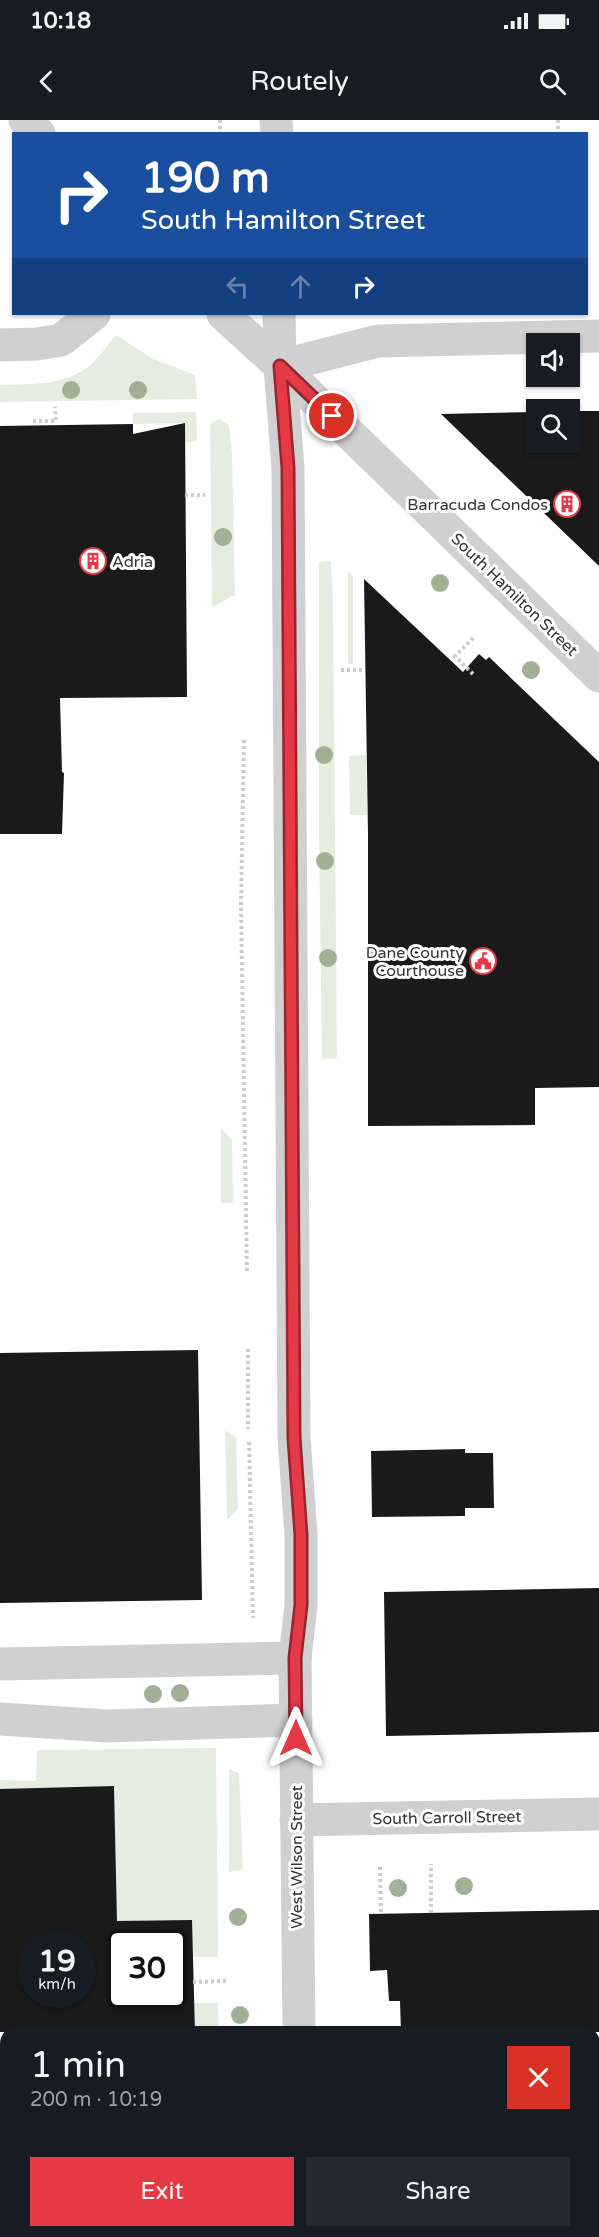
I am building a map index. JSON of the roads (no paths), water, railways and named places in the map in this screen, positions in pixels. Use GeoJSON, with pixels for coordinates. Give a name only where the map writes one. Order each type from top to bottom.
{"type":"FeatureCollection","features":[{"type":"Feature","properties":{"kind":"street"},"geometry":{"type":"LineString","coordinates":[[25,120],[37,132]]}},
{"type":"Feature","properties":{"kind":"street"},"geometry":{"type":"LineString","coordinates":[[0,345],[37,344],[61,340],[93,315]]}},
{"type":"Feature","properties":{"kind":"street","name":"South Hamilton Street"},"geometry":{"type":"LineString","coordinates":[[224,315],[280,366],[599,676]]}},
{"type":"Feature","properties":{"kind":"street","name":"West Wilson Street"},"geometry":{"type":"LineString","coordinates":[[279,315],[280,366],[288,468],[294,1428],[301,1535],[301,1605],[295,1658],[299,2026]]}},
{"type":"Feature","properties":{"kind":"street"},"geometry":{"type":"LineString","coordinates":[[280,366],[378,341],[599,336]]}},
{"type":"Feature","properties":{"kind":"street"},"geometry":{"type":"LineString","coordinates":[[0,1664],[295,1658]]}},
{"type":"Feature","properties":{"kind":"street"},"geometry":{"type":"LineString","coordinates":[[0,1719],[107,1726],[296,1720]]}},
{"type":"Feature","properties":{"kind":"street","name":"South Carroll Street"},"geometry":{"type":"LineString","coordinates":[[296,1820],[599,1814]]}},
{"type":"Feature","properties":{"kind":"place","name":"Barracuda Condos"},"geometry":{"type":"Point","coordinates":[567,504]}},
{"type":"Feature","properties":{"kind":"place","name":"Adria"},"geometry":{"type":"Point","coordinates":[93,561]}},
{"type":"Feature","properties":{"kind":"place","name":"Dane County Courthouse"},"geometry":{"type":"Point","coordinates":[483,961]}}]}
